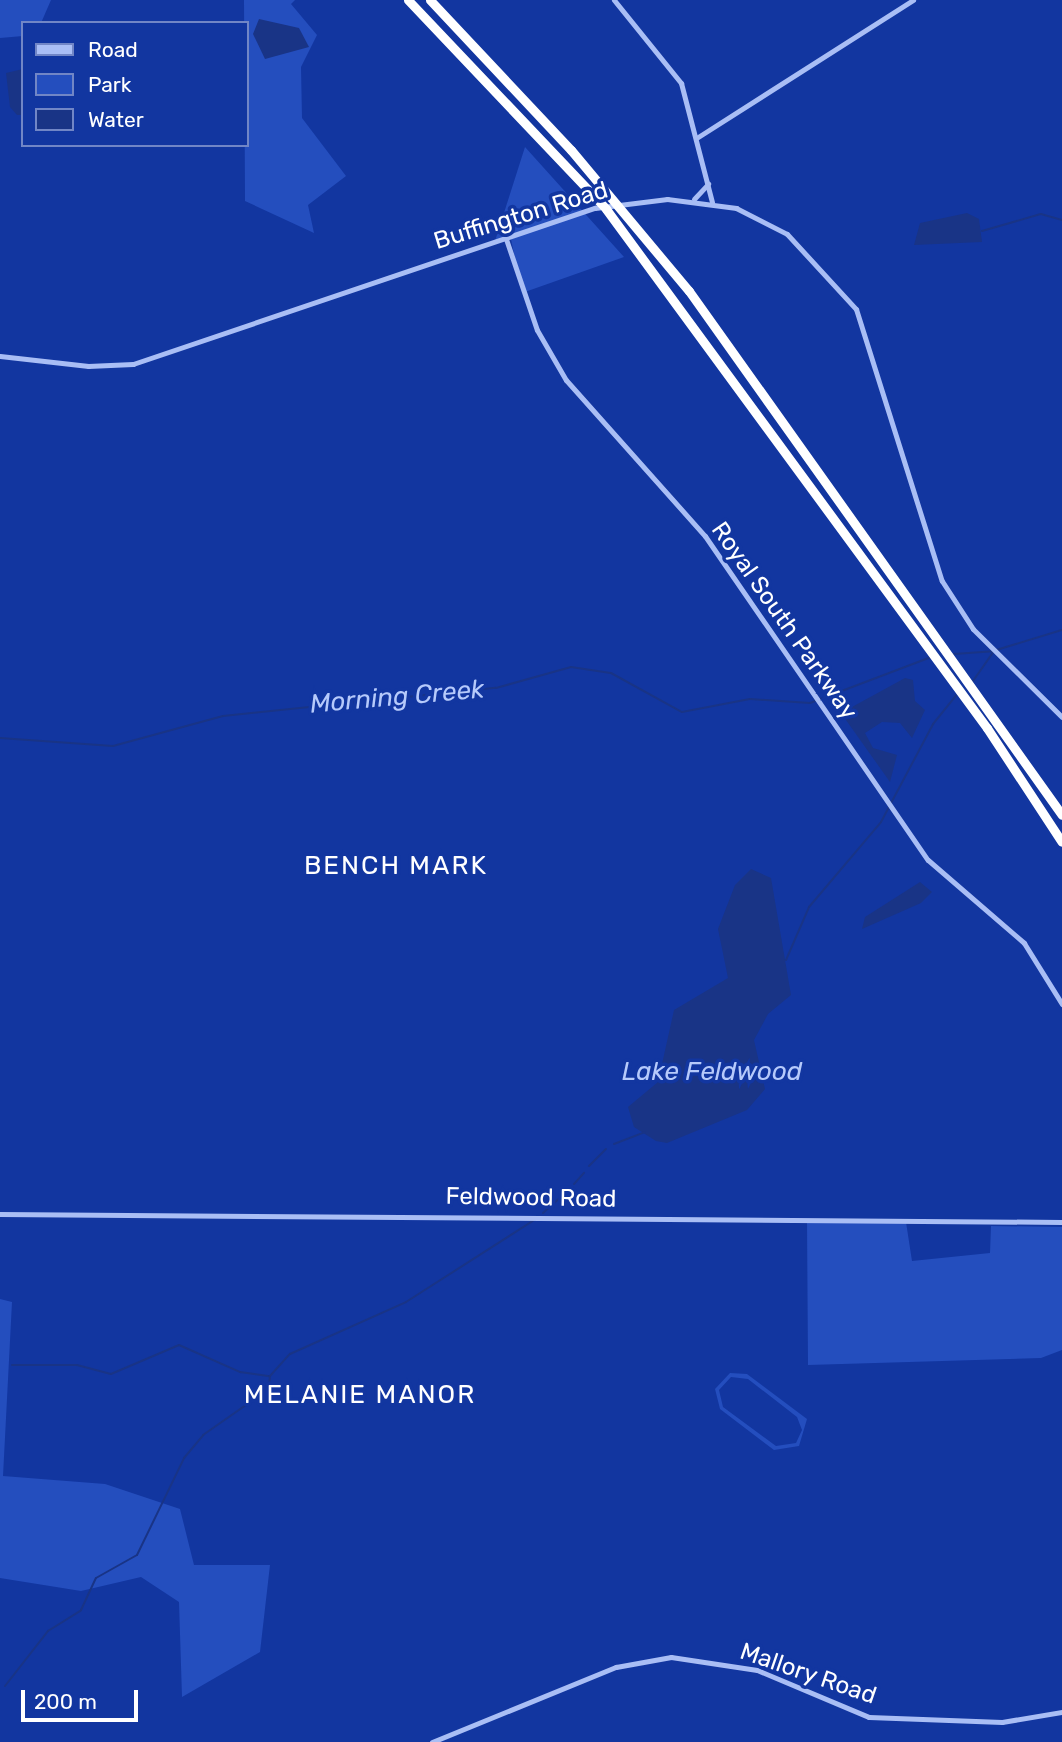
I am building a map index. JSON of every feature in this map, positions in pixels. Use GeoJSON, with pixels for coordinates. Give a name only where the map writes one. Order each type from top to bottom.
{"type":"FeatureCollection","features":[{"type":"Feature","properties":{"kind":"highway"},"geometry":{"type":"LineString","coordinates":[[408,0],[606,209],[1062,840]]}},
{"type":"Feature","properties":{"kind":"highway"},"geometry":{"type":"LineString","coordinates":[[430,0],[570,150],[689,291],[1062,814]]}},
{"type":"Feature","properties":{"kind":"street"},"geometry":{"type":"LineString","coordinates":[[614,0],[681,83],[698,137],[712,202]]}},
{"type":"Feature","properties":{"kind":"street"},"geometry":{"type":"LineString","coordinates":[[698,137],[913,0]]}},
{"type":"Feature","properties":{"kind":"street"},"geometry":{"type":"LineString","coordinates":[[691,201],[708,184]]}},
{"type":"Feature","properties":{"kind":"street","name":"Buffington Road"},"geometry":{"type":"LineString","coordinates":[[0,355],[88,366],[134,364],[579,213],[641,201],[712,202],[787,234],[856,309],[942,581],[973,629],[1062,717]]}},
{"type":"Feature","properties":{"kind":"street","name":"Royal South Parkway"},"geometry":{"type":"LineString","coordinates":[[506,239],[537,330],[566,380],[705,536],[928,860],[1024,943],[1062,1004]]}},
{"type":"Feature","properties":{"kind":"street","name":"Feldwood Road"},"geometry":{"type":"LineString","coordinates":[[0,1214],[1062,1222]]}},
{"type":"Feature","properties":{"kind":"street","name":"Mallory Road"},"geometry":{"type":"LineString","coordinates":[[432,1742],[616,1667],[671,1657],[757,1670],[869,1717],[1002,1722],[1062,1712]]}},
{"type":"Feature","properties":{"kind":"green space"},"geometry":{"type":"Polygon","coordinates":[[[0,0],[51,0],[42,21],[21,21],[21,36],[0,38],[0,0]]]}},
{"type":"Feature","properties":{"kind":"green space"},"geometry":{"type":"Polygon","coordinates":[[[244,0],[295,0],[291,4],[317,35],[301,67],[302,118],[346,176],[308,205],[314,233],[245,201],[248,21],[244,21],[244,0]]]}},
{"type":"Feature","properties":{"kind":"green space"},"geometry":{"type":"Polygon","coordinates":[[[525,147],[624,257],[522,293],[511,239],[495,241],[525,147]]]}},
{"type":"Feature","properties":{"kind":"green space"},"geometry":{"type":"Polygon","coordinates":[[[807,1220],[906,1222],[912,1261],[990,1253],[991,1226],[1062,1227],[1062,1350],[1041,1358],[808,1365],[807,1220]]]}},
{"type":"Feature","properties":{"kind":"green space"},"geometry":{"type":"Polygon","coordinates":[[[0,1299],[12,1302],[3,1476],[105,1484],[180,1509],[194,1565],[270,1565],[260,1652],[182,1697],[179,1602],[141,1577],[81,1591],[0,1578],[0,1299]]]}},
{"type":"Feature","properties":{"kind":"green space"},"geometry":{"type":"Polygon","coordinates":[[[730,1373],[747,1374],[807,1419],[799,1446],[774,1450],[720,1409],[715,1389],[730,1373]],[[731,1377],[719,1390],[723,1407],[776,1446],[796,1443],[802,1430],[797,1417],[748,1379],[731,1377]]]}},
{"type":"Feature","properties":{"kind":"water"},"geometry":{"type":"Polygon","coordinates":[[[259,19],[299,28],[309,47],[265,59],[253,34],[259,19]]]}},
{"type":"Feature","properties":{"kind":"water"},"geometry":{"type":"Polygon","coordinates":[[[21,69],[21,115],[17,115],[10,107],[6,73],[21,69]]]}},
{"type":"Feature","properties":{"kind":"water"},"geometry":{"type":"Polygon","coordinates":[[[967,213],[979,219],[982,242],[914,245],[920,223],[967,213]]]}},
{"type":"Feature","properties":{"kind":"water"},"geometry":{"type":"Polygon","coordinates":[[[905,678],[913,680],[915,701],[925,710],[912,738],[900,723],[882,722],[865,733],[873,748],[897,755],[890,782],[841,713],[905,678]]]}},
{"type":"Feature","properties":{"kind":"water","name":"Lake Feldwood"},"geometry":{"type":"Polygon","coordinates":[[[751,869],[771,878],[791,995],[768,1014],[754,1040],[765,1089],[747,1110],[667,1143],[656,1141],[634,1127],[628,1107],[658,1082],[674,1010],[728,978],[718,929],[735,885],[751,869]]]}},
{"type":"Feature","properties":{"kind":"water"},"geometry":{"type":"Polygon","coordinates":[[[920,882],[932,892],[921,903],[862,929],[865,917],[920,882]]]}},
{"type":"Feature","properties":{"kind":"waterway"},"geometry":{"type":"LineString","coordinates":[[982,231],[1041,214],[1062,220]]}},
{"type":"Feature","properties":{"kind":"waterway","name":"Morning Creek"},"geometry":{"type":"LineString","coordinates":[[954,654],[993,651],[1062,630]]}},
{"type":"Feature","properties":{"kind":"waterway"},"geometry":{"type":"LineString","coordinates":[[973,681],[993,652]]}},
{"type":"Feature","properties":{"kind":"waterway","name":"Morning Creek"},"geometry":{"type":"LineString","coordinates":[[0,738],[113,746],[223,716],[496,688],[571,667],[611,673],[682,712],[750,699],[810,703],[931,657]]}},
{"type":"Feature","properties":{"kind":"waterway"},"geometry":{"type":"LineString","coordinates":[[786,960],[809,907],[881,822],[933,724],[958,693]]}},
{"type":"Feature","properties":{"kind":"waterway"},"geometry":{"type":"LineString","coordinates":[[614,1144],[645,1132]]}},
{"type":"Feature","properties":{"kind":"waterway"},"geometry":{"type":"LineString","coordinates":[[589,1166],[606,1149]]}},
{"type":"Feature","properties":{"kind":"waterway"},"geometry":{"type":"LineString","coordinates":[[574,1184],[584,1173]]}},
{"type":"Feature","properties":{"kind":"waterway"},"geometry":{"type":"LineString","coordinates":[[543,1213],[566,1192]]}},
{"type":"Feature","properties":{"kind":"waterway"},"geometry":{"type":"LineString","coordinates":[[5,1686],[48,1631],[81,1610],[96,1578],[137,1555],[184,1458],[203,1435],[269,1389],[270,1376],[290,1354],[406,1302],[536,1219]]}},
{"type":"Feature","properties":{"kind":"waterway"},"geometry":{"type":"LineString","coordinates":[[12,1365],[77,1365],[111,1374],[179,1345],[240,1372],[270,1376]]}},
{"type":"Feature","properties":{"kind":"district","name":"BENCH MARK"},"geometry":{"type":"Point","coordinates":[396,866]}},
{"type":"Feature","properties":{"kind":"district","name":"MELANIE MANOR"},"geometry":{"type":"Point","coordinates":[360,1395]}}]}
